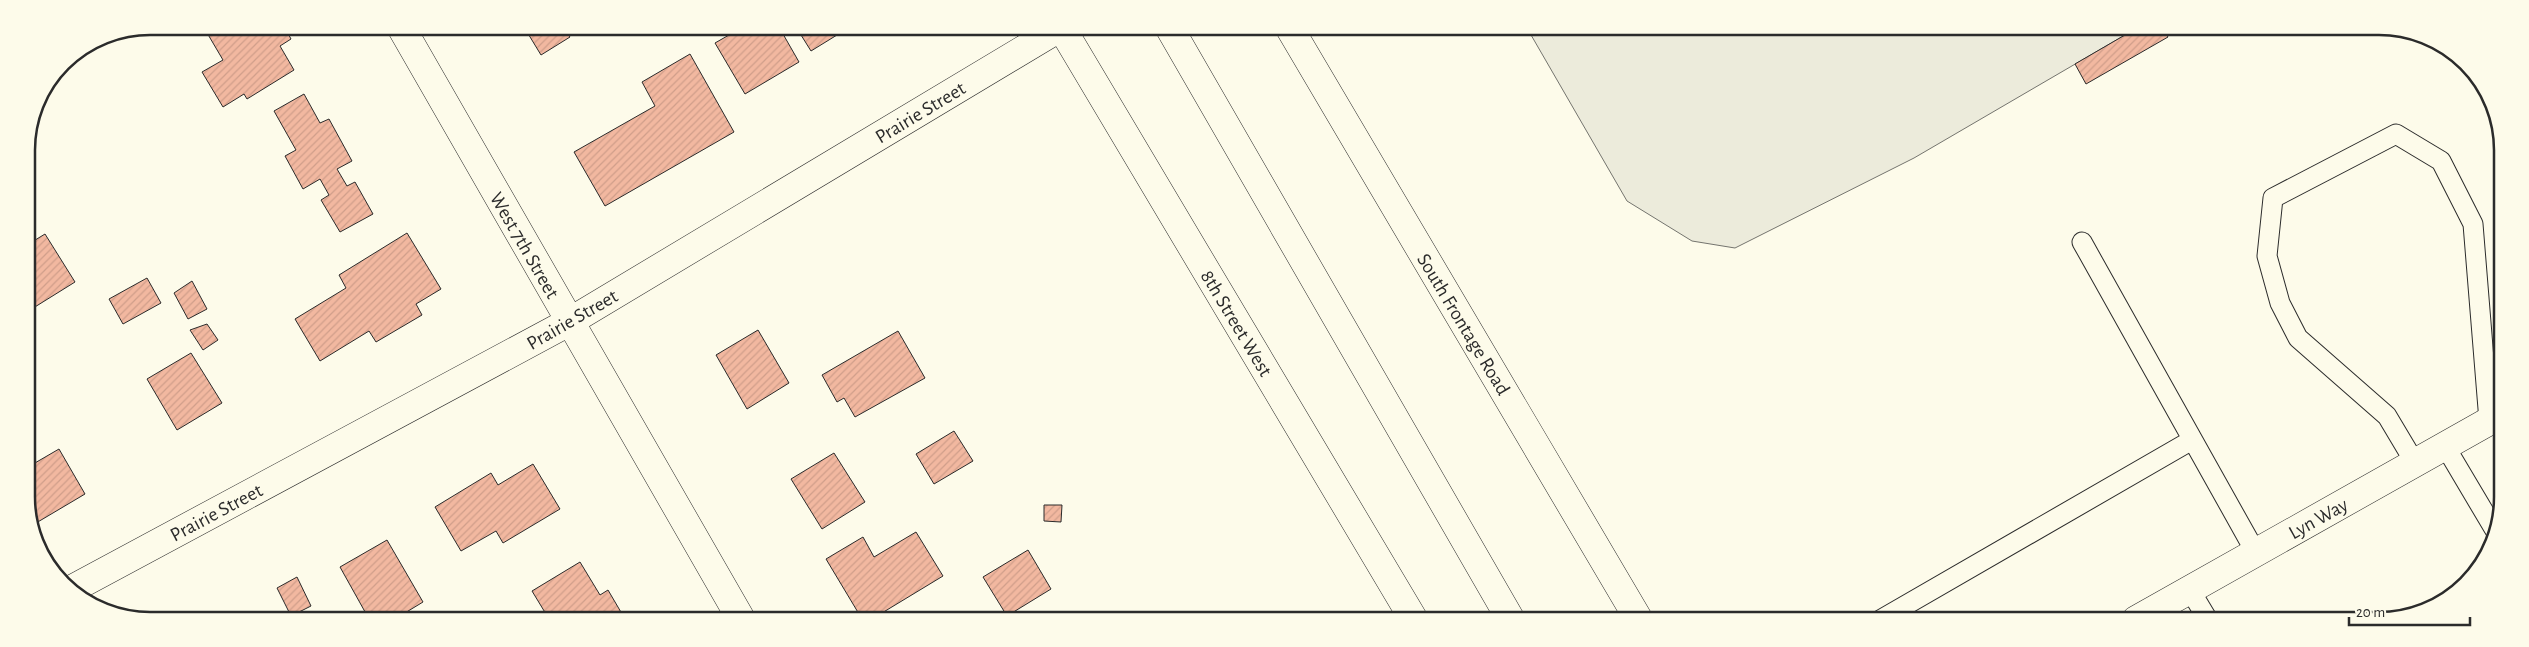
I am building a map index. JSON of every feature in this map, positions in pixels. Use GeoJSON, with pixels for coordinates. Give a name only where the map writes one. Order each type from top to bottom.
{"type":"FeatureCollection","features":[{"type":"Feature","properties":{"kind":"main road","name":"West 7th Street"},"geometry":{"type":"LineString","coordinates":[[406,35],[737,612]]}},
{"type":"Feature","properties":{"kind":"main road","name":"Prairie Street"},"geometry":{"type":"LineString","coordinates":[[78,586],[569,322],[1048,35]]}},
{"type":"Feature","properties":{"kind":"main road","name":"8th Street West"},"geometry":{"type":"LineString","coordinates":[[1066,35],[1409,612]]}},
{"type":"Feature","properties":{"kind":"main road"},"geometry":{"type":"LineString","coordinates":[[1174,35],[1505,612]]}},
{"type":"Feature","properties":{"kind":"main road","name":"South Frontage Road"},"geometry":{"type":"LineString","coordinates":[[1293,35],[1634,612]]}},
{"type":"Feature","properties":{"kind":"main road","name":"Lyn Way"},"geometry":{"type":"LineString","coordinates":[[2150,612],[2494,419]]}},
{"type":"Feature","properties":{"kind":"lane"},"geometry":{"type":"LineString","coordinates":[[2416,463],[2387,416],[2298,338],[2280,303],[2267,256],[2273,198],[2396,134],[2441,161],[2473,224],[2494,409]]}},
{"type":"Feature","properties":{"kind":"lane"},"geometry":{"type":"LineString","coordinates":[[2082,242],[2256,553]]}},
{"type":"Feature","properties":{"kind":"lane"},"geometry":{"type":"LineString","coordinates":[[1894,612],[2192,440]]}},
{"type":"Feature","properties":{"kind":"lane"},"geometry":{"type":"LineString","coordinates":[[2445,446],[2491,523]]}},
{"type":"Feature","properties":{"kind":"lane"},"geometry":{"type":"LineString","coordinates":[[2190,590],[2203,612]]}},
{"type":"Feature","properties":{"kind":"shaded area"},"geometry":{"type":"Polygon","coordinates":[[[1531,35],[2125,35],[1914,158],[1735,248],[1692,241],[1627,201],[1531,35]]]}},
{"type":"Feature","properties":{"kind":"building"},"geometry":{"type":"Polygon","coordinates":[[[208,35],[289,35],[291,39],[280,46],[294,70],[247,99],[244,94],[223,107],[202,72],[223,60],[208,35]]]}},
{"type":"Feature","properties":{"kind":"building"},"geometry":{"type":"Polygon","coordinates":[[[529,35],[569,35],[570,37],[541,55],[529,35]]]}},
{"type":"Feature","properties":{"kind":"building"},"geometry":{"type":"Polygon","coordinates":[[[729,35],[784,35],[799,62],[745,94],[715,43],[729,35]]]}},
{"type":"Feature","properties":{"kind":"building"},"geometry":{"type":"Polygon","coordinates":[[[801,35],[837,35],[811,51],[801,35]]]}},
{"type":"Feature","properties":{"kind":"building"},"geometry":{"type":"Polygon","coordinates":[[[2125,35],[2167,35],[2168,37],[2086,84],[2075,64],[2125,35]]]}},
{"type":"Feature","properties":{"kind":"building"},"geometry":{"type":"Polygon","coordinates":[[[690,54],[734,132],[605,206],[574,152],[655,106],[642,82],[690,54]]]}},
{"type":"Feature","properties":{"kind":"building"},"geometry":{"type":"Polygon","coordinates":[[[304,94],[320,123],[329,119],[352,161],[337,169],[347,186],[355,182],[373,214],[340,232],[321,200],[329,195],[320,179],[303,189],[285,156],[296,150],[274,111],[304,94]]]}},
{"type":"Feature","properties":{"kind":"building"},"geometry":{"type":"Polygon","coordinates":[[[407,233],[441,289],[416,304],[422,315],[376,342],[369,331],[320,361],[295,319],[346,288],[339,275],[407,233]]]}},
{"type":"Feature","properties":{"kind":"building"},"geometry":{"type":"Polygon","coordinates":[[[45,234],[75,282],[35,307],[35,240],[45,234]]]}},
{"type":"Feature","properties":{"kind":"building"},"geometry":{"type":"Polygon","coordinates":[[[147,278],[161,303],[123,324],[109,299],[147,278]]]}},
{"type":"Feature","properties":{"kind":"building"},"geometry":{"type":"Polygon","coordinates":[[[192,281],[207,309],[188,319],[174,293],[192,281]]]}},
{"type":"Feature","properties":{"kind":"building"},"geometry":{"type":"Polygon","coordinates":[[[207,324],[218,340],[203,350],[190,330],[207,324]]]}},
{"type":"Feature","properties":{"kind":"building"},"geometry":{"type":"Polygon","coordinates":[[[758,330],[789,383],[747,409],[716,355],[758,330]]]}},
{"type":"Feature","properties":{"kind":"building"},"geometry":{"type":"Polygon","coordinates":[[[898,331],[925,378],[855,417],[844,398],[837,402],[822,375],[898,331]]]}},
{"type":"Feature","properties":{"kind":"building"},"geometry":{"type":"Polygon","coordinates":[[[191,353],[222,403],[177,430],[147,379],[191,353]]]}},
{"type":"Feature","properties":{"kind":"building"},"geometry":{"type":"Polygon","coordinates":[[[954,431],[973,461],[934,484],[916,454],[954,431]]]}},
{"type":"Feature","properties":{"kind":"building"},"geometry":{"type":"Polygon","coordinates":[[[59,449],[85,494],[38,522],[35,497],[35,463],[59,449]]]}},
{"type":"Feature","properties":{"kind":"building"},"geometry":{"type":"Polygon","coordinates":[[[834,453],[865,502],[822,529],[791,479],[834,453]]]}},
{"type":"Feature","properties":{"kind":"building"},"geometry":{"type":"Polygon","coordinates":[[[533,464],[560,509],[503,543],[496,531],[461,551],[435,507],[491,473],[498,485],[533,464]]]}},
{"type":"Feature","properties":{"kind":"building"},"geometry":{"type":"Polygon","coordinates":[[[1044,505],[1062,505],[1061,522],[1044,521],[1044,505]]]}},
{"type":"Feature","properties":{"kind":"building"},"geometry":{"type":"Polygon","coordinates":[[[916,532],[943,576],[884,612],[858,612],[826,559],[863,537],[874,557],[916,532]]]}},
{"type":"Feature","properties":{"kind":"building"},"geometry":{"type":"Polygon","coordinates":[[[387,540],[423,602],[407,612],[365,612],[340,567],[387,540]]]}},
{"type":"Feature","properties":{"kind":"building"},"geometry":{"type":"Polygon","coordinates":[[[1028,550],[1051,589],[1014,612],[1005,612],[983,577],[1028,550]]]}},
{"type":"Feature","properties":{"kind":"building"},"geometry":{"type":"Polygon","coordinates":[[[580,562],[600,595],[608,590],[621,612],[545,612],[532,591],[580,562]]]}},
{"type":"Feature","properties":{"kind":"building"},"geometry":{"type":"Polygon","coordinates":[[[297,577],[311,606],[299,612],[289,612],[277,588],[297,577]]]}}]}
